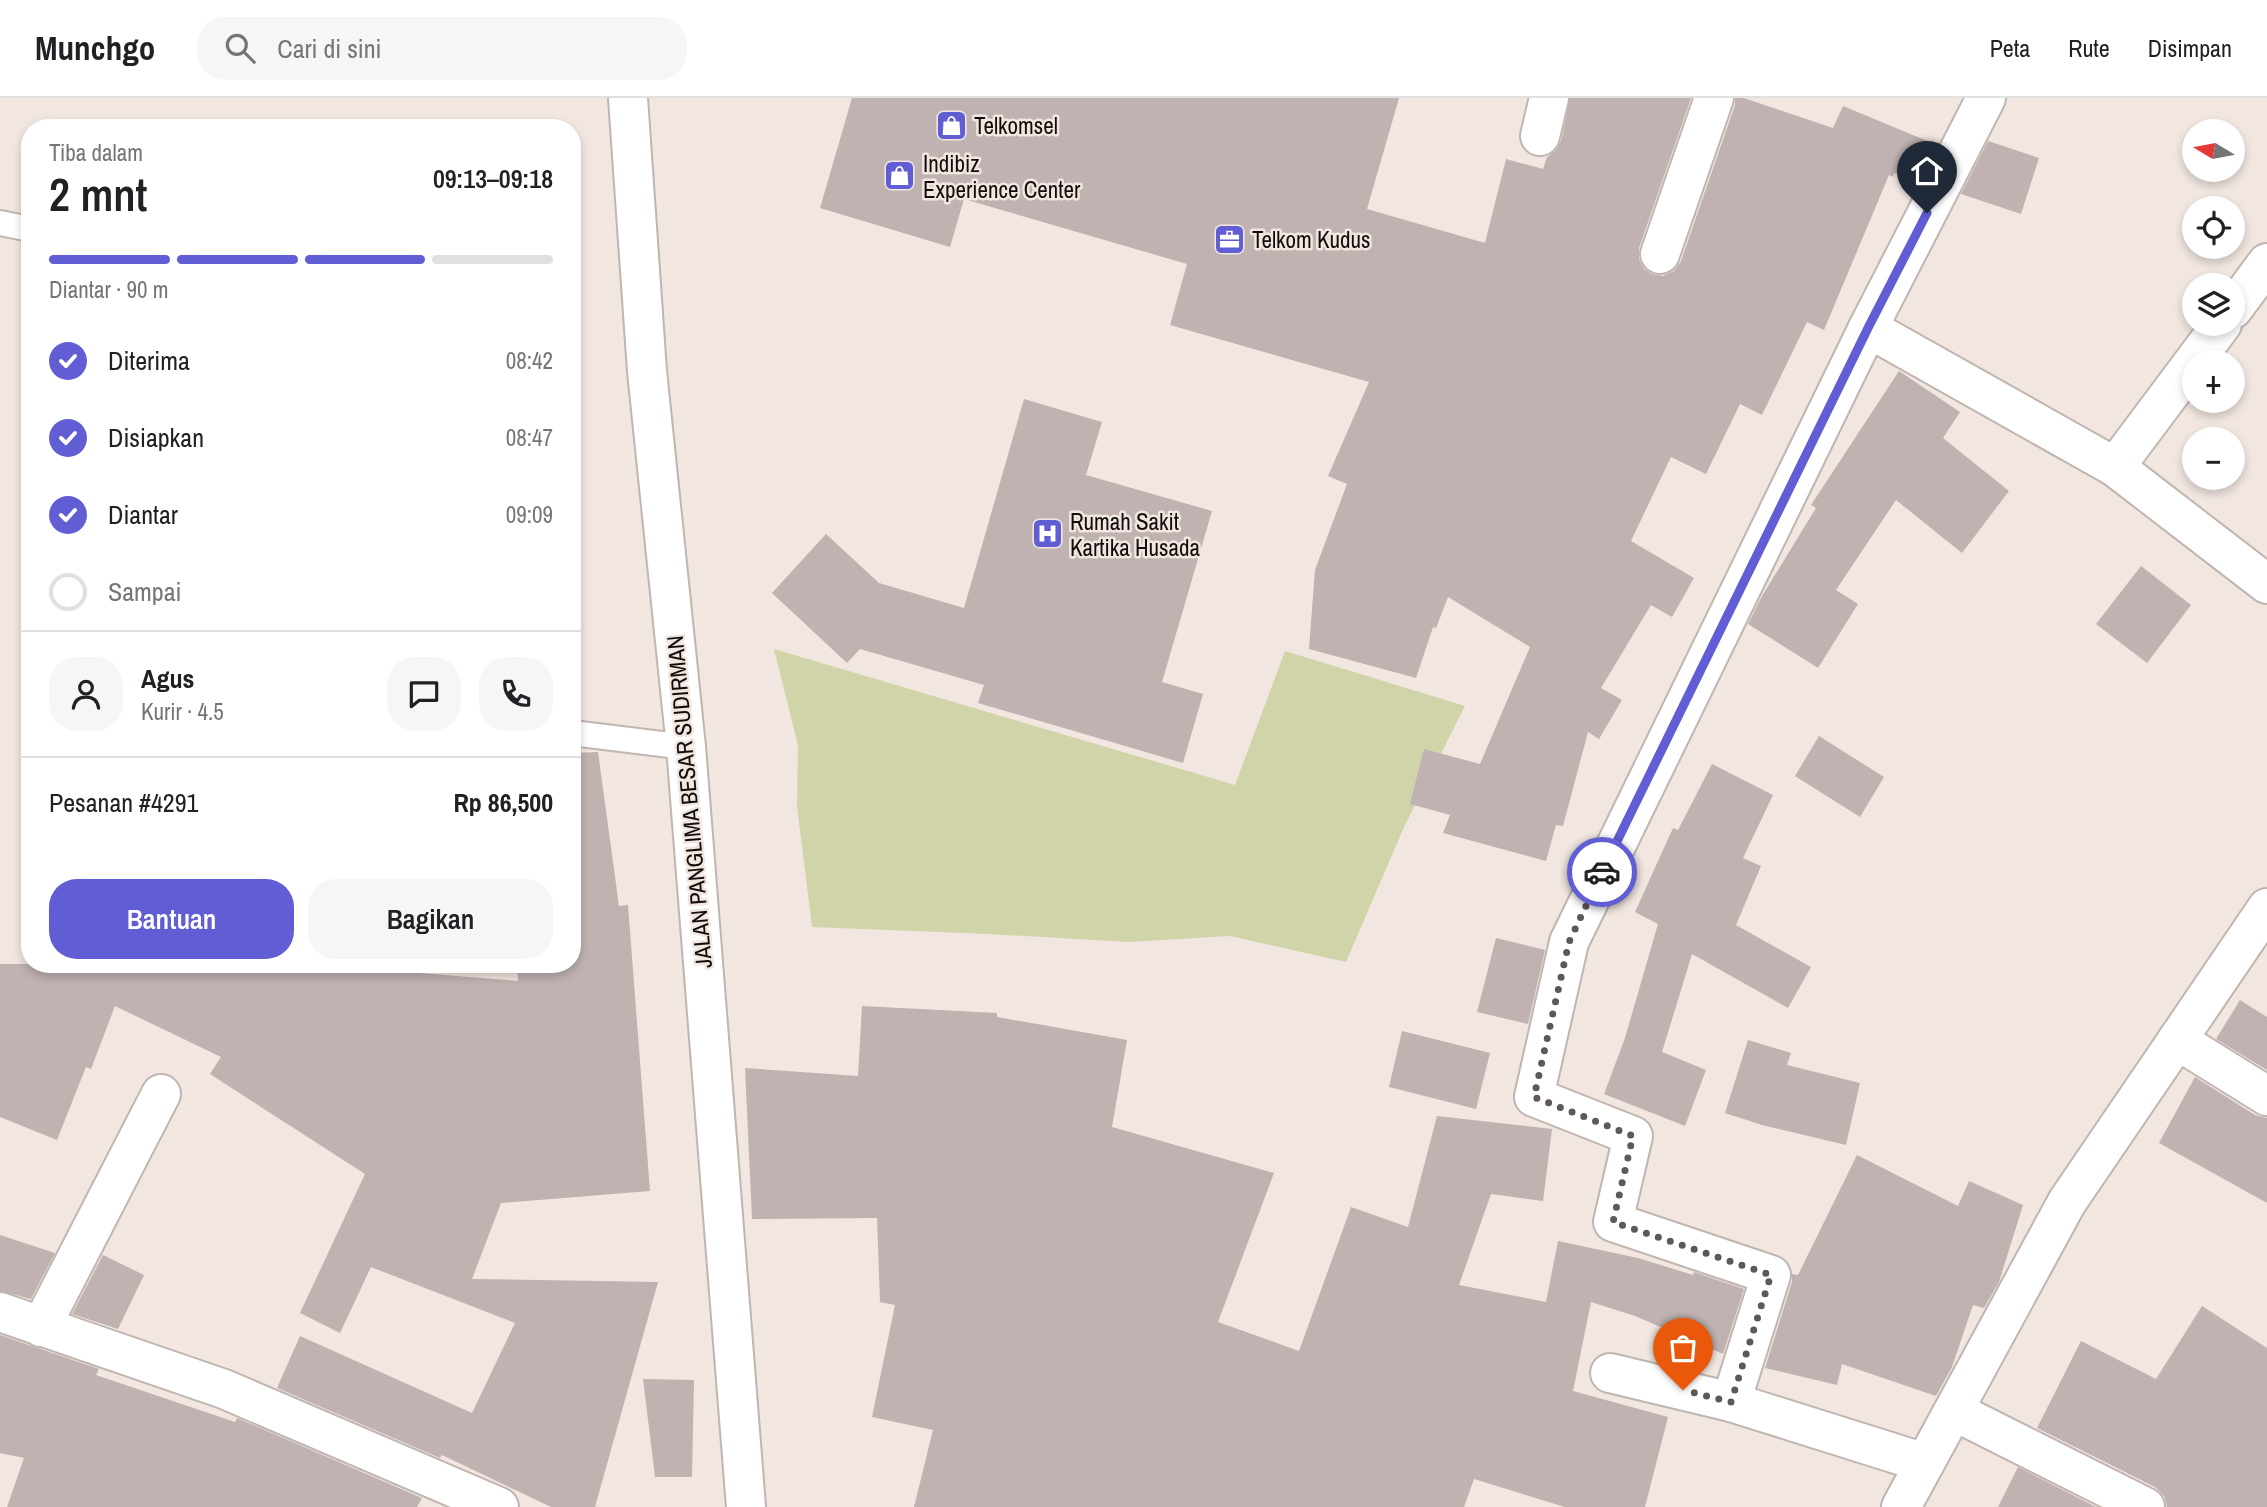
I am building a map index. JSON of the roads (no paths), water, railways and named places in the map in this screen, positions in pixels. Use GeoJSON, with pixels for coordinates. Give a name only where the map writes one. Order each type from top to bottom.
{"type":"FeatureCollection","features":[{"type":"Feature","properties":{"kind":"street","name":"JALAN PANGLIMA BESAR SUDIRMAN"},"geometry":{"type":"LineString","coordinates":[[628,98],[647,371],[686,747],[746,1507]]}},
{"type":"Feature","properties":{"kind":"street"},"geometry":{"type":"LineString","coordinates":[[1540,136],[1549,98]]}},
{"type":"Feature","properties":{"kind":"street"},"geometry":{"type":"LineString","coordinates":[[1660,254],[1714,98]]}},
{"type":"Feature","properties":{"kind":"street"},"geometry":{"type":"LineString","coordinates":[[1731,1402],[1771,1275],[1613,1222],[1633,1136],[1534,1097],[1569,942],[1868,328],[1986,98]]}},
{"type":"Feature","properties":{"kind":"street"},"geometry":{"type":"LineString","coordinates":[[2245,293],[2267,264]]}},
{"type":"Feature","properties":{"kind":"street"},"geometry":{"type":"LineString","coordinates":[[1868,328],[2115,467],[2267,584]]}},
{"type":"Feature","properties":{"kind":"street"},"geometry":{"type":"LineString","coordinates":[[2115,467],[2213,336]]}},
{"type":"Feature","properties":{"kind":"street"},"geometry":{"type":"LineString","coordinates":[[1901,1507],[2067,1202],[2266,909]]}},
{"type":"Feature","properties":{"kind":"street"},"geometry":{"type":"LineString","coordinates":[[2177,1040],[2267,1096]]}},
{"type":"Feature","properties":{"kind":"street"},"geometry":{"type":"LineString","coordinates":[[41,1327],[161,1094]]}},
{"type":"Feature","properties":{"kind":"street"},"geometry":{"type":"LineString","coordinates":[[0,1312],[224,1389],[499,1507]]}},
{"type":"Feature","properties":{"kind":"street"},"geometry":{"type":"LineString","coordinates":[[1611,1373],[1731,1402],[1925,1463]]}},
{"type":"Feature","properties":{"kind":"street"},"geometry":{"type":"LineString","coordinates":[[1954,1411],[2145,1507]]}},
{"type":"Feature","properties":{"kind":"lane"},"geometry":{"type":"LineString","coordinates":[[0,223],[21,227]]}},
{"type":"Feature","properties":{"kind":"lane"},"geometry":{"type":"LineString","coordinates":[[581,734],[686,747]]}},
{"type":"Feature","properties":{"kind":"place","name":"Telkomsel"},"geometry":{"type":"Point","coordinates":[951,125]}},
{"type":"Feature","properties":{"kind":"place","name":"Indibiz Experience Center"},"geometry":{"type":"Point","coordinates":[900,176]}},
{"type":"Feature","properties":{"kind":"place","name":"Telkom Kudus"},"geometry":{"type":"Point","coordinates":[1229,239]}},
{"type":"Feature","properties":{"kind":"place","name":"Rumah Sakit Kartika Husada"},"geometry":{"type":"Point","coordinates":[1047,534]}}]}
